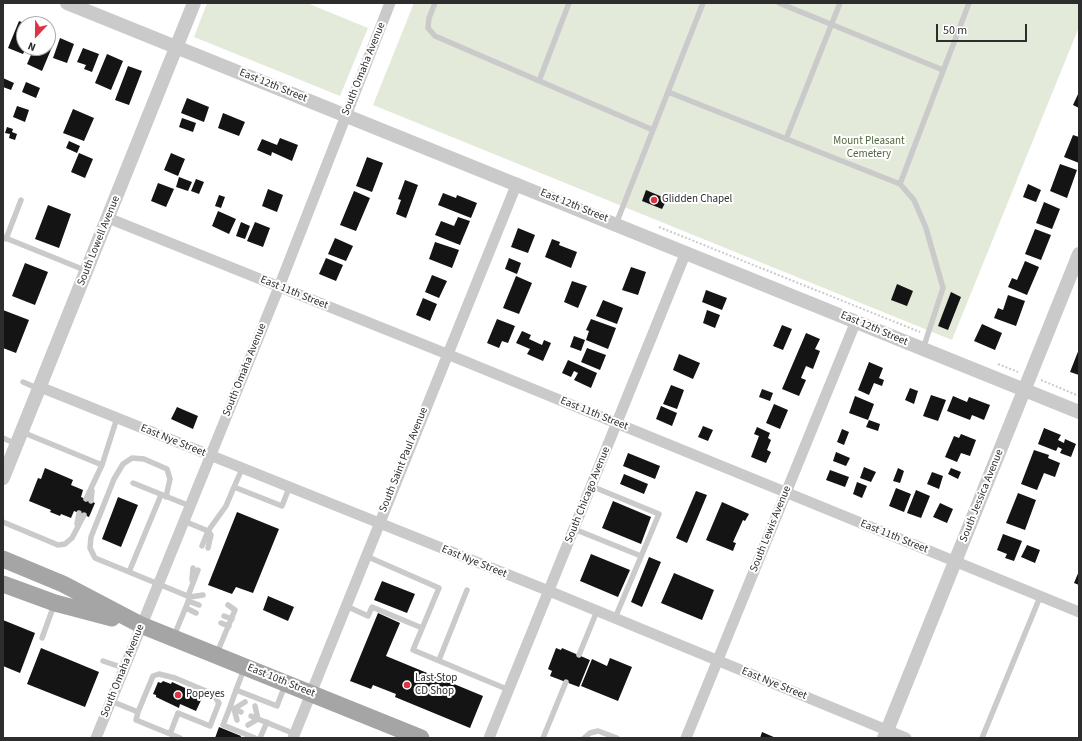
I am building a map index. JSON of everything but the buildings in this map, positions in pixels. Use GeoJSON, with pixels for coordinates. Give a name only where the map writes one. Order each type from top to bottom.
{"type":"FeatureCollection","features":[{"type":"Feature","properties":{"kind":"main road","name":"East 10th Street"},"geometry":{"type":"LineString","coordinates":[[3,559],[63,584],[141,625],[421,738]]}},
{"type":"Feature","properties":{"kind":"main road","name":"East 10th Street"},"geometry":{"type":"LineString","coordinates":[[3,584],[55,603],[141,625]]}},
{"type":"Feature","properties":{"kind":"street","name":"East 12th Street"},"geometry":{"type":"LineString","coordinates":[[67,3],[1079,412]]}},
{"type":"Feature","properties":{"kind":"street","name":"South Lowell Avenue"},"geometry":{"type":"LineString","coordinates":[[3,478],[194,3]]}},
{"type":"Feature","properties":{"kind":"street","name":"South Omaha Avenue"},"geometry":{"type":"LineString","coordinates":[[96,737],[279,287],[390,3]]}},
{"type":"Feature","properties":{"kind":"street","name":"South Saint Paul Avenue"},"geometry":{"type":"LineString","coordinates":[[294,736],[378,524],[517,184]]}},
{"type":"Feature","properties":{"kind":"street","name":"East 11th Street"},"geometry":{"type":"LineString","coordinates":[[108,218],[448,354],[1079,612]]}},
{"type":"Feature","properties":{"kind":"street","name":"South Chicago Avenue"},"geometry":{"type":"LineString","coordinates":[[490,738],[686,252]]}},
{"type":"Feature","properties":{"kind":"street","name":"South Jessica Avenue"},"geometry":{"type":"LineString","coordinates":[[885,734],[1079,254]]}},
{"type":"Feature","properties":{"kind":"street","name":"South Lewis Avenue"},"geometry":{"type":"LineString","coordinates":[[686,738],[856,321]]}},
{"type":"Feature","properties":{"kind":"street","name":"East Nye Street"},"geometry":{"type":"LineString","coordinates":[[40,388],[615,618],[717,660],[885,734],[906,738]]}},
{"type":"Feature","properties":{"kind":"lane"},"geometry":{"type":"LineString","coordinates":[[435,3],[429,18],[428,28],[435,36],[653,130]]}},
{"type":"Feature","properties":{"kind":"lane"},"geometry":{"type":"LineString","coordinates":[[538,81],[570,3]]}},
{"type":"Feature","properties":{"kind":"lane"},"geometry":{"type":"LineString","coordinates":[[616,224],[703,3]]}},
{"type":"Feature","properties":{"kind":"lane"},"geometry":{"type":"LineString","coordinates":[[780,3],[943,70]]}},
{"type":"Feature","properties":{"kind":"lane"},"geometry":{"type":"LineString","coordinates":[[786,139],[840,3]]}},
{"type":"Feature","properties":{"kind":"lane"},"geometry":{"type":"LineString","coordinates":[[900,184],[969,3]]}},
{"type":"Feature","properties":{"kind":"lane"},"geometry":{"type":"LineString","coordinates":[[668,92],[900,184],[914,200],[926,228],[943,288],[923,349]]}},
{"type":"Feature","properties":{"kind":"lane"},"geometry":{"type":"LineString","coordinates":[[21,200],[4,238],[87,271]]}},
{"type":"Feature","properties":{"kind":"lane"},"geometry":{"type":"LineString","coordinates":[[23,382],[40,388]]}},
{"type":"Feature","properties":{"kind":"lane"},"geometry":{"type":"LineString","coordinates":[[88,500],[118,418]]}},
{"type":"Feature","properties":{"kind":"lane"},"geometry":{"type":"LineString","coordinates":[[3,438],[19,438],[102,465]]}},
{"type":"Feature","properties":{"kind":"lane"},"geometry":{"type":"LineString","coordinates":[[129,572],[170,479],[167,469],[144,459],[132,458],[123,464],[114,479],[91,537],[90,548],[95,558],[129,572],[158,583],[189,598],[199,605]]}},
{"type":"Feature","properties":{"kind":"lane"},"geometry":{"type":"LineString","coordinates":[[208,531],[226,506],[242,469]]}},
{"type":"Feature","properties":{"kind":"lane"},"geometry":{"type":"LineString","coordinates":[[133,483],[190,506]]}},
{"type":"Feature","properties":{"kind":"lane"},"geometry":{"type":"LineString","coordinates":[[591,486],[659,514],[615,618]]}},
{"type":"Feature","properties":{"kind":"lane"},"geometry":{"type":"LineString","coordinates":[[234,487],[282,506],[289,488]]}},
{"type":"Feature","properties":{"kind":"lane"},"geometry":{"type":"LineString","coordinates":[[3,522],[58,544],[65,544],[72,538],[82,514]]}},
{"type":"Feature","properties":{"kind":"lane"},"geometry":{"type":"LineString","coordinates":[[184,521],[208,531],[211,535],[205,547]]}},
{"type":"Feature","properties":{"kind":"lane"},"geometry":{"type":"LineString","coordinates":[[574,530],[641,556]]}},
{"type":"Feature","properties":{"kind":"lane"},"geometry":{"type":"LineString","coordinates":[[366,556],[439,588],[413,650],[509,690]]}},
{"type":"Feature","properties":{"kind":"lane"},"geometry":{"type":"LineString","coordinates":[[174,638],[186,608],[196,569]]}},
{"type":"Feature","properties":{"kind":"lane"},"geometry":{"type":"LineString","coordinates":[[439,660],[467,590]]}},
{"type":"Feature","properties":{"kind":"lane"},"geometry":{"type":"LineString","coordinates":[[189,598],[203,595]]}},
{"type":"Feature","properties":{"kind":"lane"},"geometry":{"type":"LineString","coordinates":[[982,738],[1040,597]]}},
{"type":"Feature","properties":{"kind":"lane"},"geometry":{"type":"LineString","coordinates":[[42,638],[55,603]]}},
{"type":"Feature","properties":{"kind":"lane"},"geometry":{"type":"LineString","coordinates":[[216,655],[235,610],[228,605]]}},
{"type":"Feature","properties":{"kind":"lane"},"geometry":{"type":"LineString","coordinates":[[346,606],[368,616],[372,607],[422,628]]}},
{"type":"Feature","properties":{"kind":"lane"},"geometry":{"type":"LineString","coordinates":[[186,608],[196,613]]}},
{"type":"Feature","properties":{"kind":"lane"},"geometry":{"type":"LineString","coordinates":[[579,655],[597,611]]}},
{"type":"Feature","properties":{"kind":"lane"},"geometry":{"type":"LineString","coordinates":[[224,616],[232,619]]}},
{"type":"Feature","properties":{"kind":"lane"},"geometry":{"type":"LineString","coordinates":[[221,623],[229,626]]}},
{"type":"Feature","properties":{"kind":"lane"},"geometry":{"type":"LineString","coordinates":[[103,661],[124,668]]}},
{"type":"Feature","properties":{"kind":"lane"},"geometry":{"type":"LineString","coordinates":[[245,667],[236,690],[232,708],[222,725],[255,738]]}},
{"type":"Feature","properties":{"kind":"lane"},"geometry":{"type":"LineString","coordinates":[[170,734],[178,714],[210,726],[218,703],[213,694],[175,678],[159,674],[153,676],[136,720],[170,734],[180,738]]}},
{"type":"Feature","properties":{"kind":"lane"},"geometry":{"type":"LineString","coordinates":[[543,738],[566,682]]}},
{"type":"Feature","properties":{"kind":"lane"},"geometry":{"type":"LineString","coordinates":[[236,690],[277,706],[286,683]]}},
{"type":"Feature","properties":{"kind":"lane"},"geometry":{"type":"LineString","coordinates":[[111,701],[138,712]]}},
{"type":"Feature","properties":{"kind":"lane"},"geometry":{"type":"LineString","coordinates":[[232,708],[245,702]]}},
{"type":"Feature","properties":{"kind":"lane"},"geometry":{"type":"LineString","coordinates":[[255,706],[258,719]]}},
{"type":"Feature","properties":{"kind":"lane"},"geometry":{"type":"LineString","coordinates":[[232,708],[241,712]]}},
{"type":"Feature","properties":{"kind":"lane"},"geometry":{"type":"LineString","coordinates":[[232,708],[237,720]]}},
{"type":"Feature","properties":{"kind":"lane"},"geometry":{"type":"LineString","coordinates":[[251,716],[267,722],[294,736]]}},
{"type":"Feature","properties":{"kind":"lane"},"geometry":{"type":"LineString","coordinates":[[248,725],[258,719]]}},
{"type":"Feature","properties":{"kind":"lane"},"geometry":{"type":"LineString","coordinates":[[260,738],[267,722]]}},
{"type":"Feature","properties":{"kind":"lane"},"geometry":{"type":"LineString","coordinates":[[584,738],[590,733],[598,731],[617,738]]}},
{"type":"Feature","properties":{"kind":"green space"},"geometry":{"type":"Polygon","coordinates":[[[207,3],[307,3],[368,28],[340,96],[194,37],[207,3]]]}},
{"type":"Feature","properties":{"kind":"green space","name":"Mount Pleasant Cemetery"},"geometry":{"type":"Polygon","coordinates":[[[414,3],[1079,3],[1079,27],[952,340],[373,105],[414,3]]]}},
{"type":"Feature","properties":{"kind":"place","name":"Glidden Chapel"},"geometry":{"type":"Point","coordinates":[654,200]}},
{"type":"Feature","properties":{"kind":"place","name":"Last Stop CD Shop"},"geometry":{"type":"Point","coordinates":[407,685]}},
{"type":"Feature","properties":{"kind":"place","name":"Popeyes"},"geometry":{"type":"Point","coordinates":[178,695]}}]}
